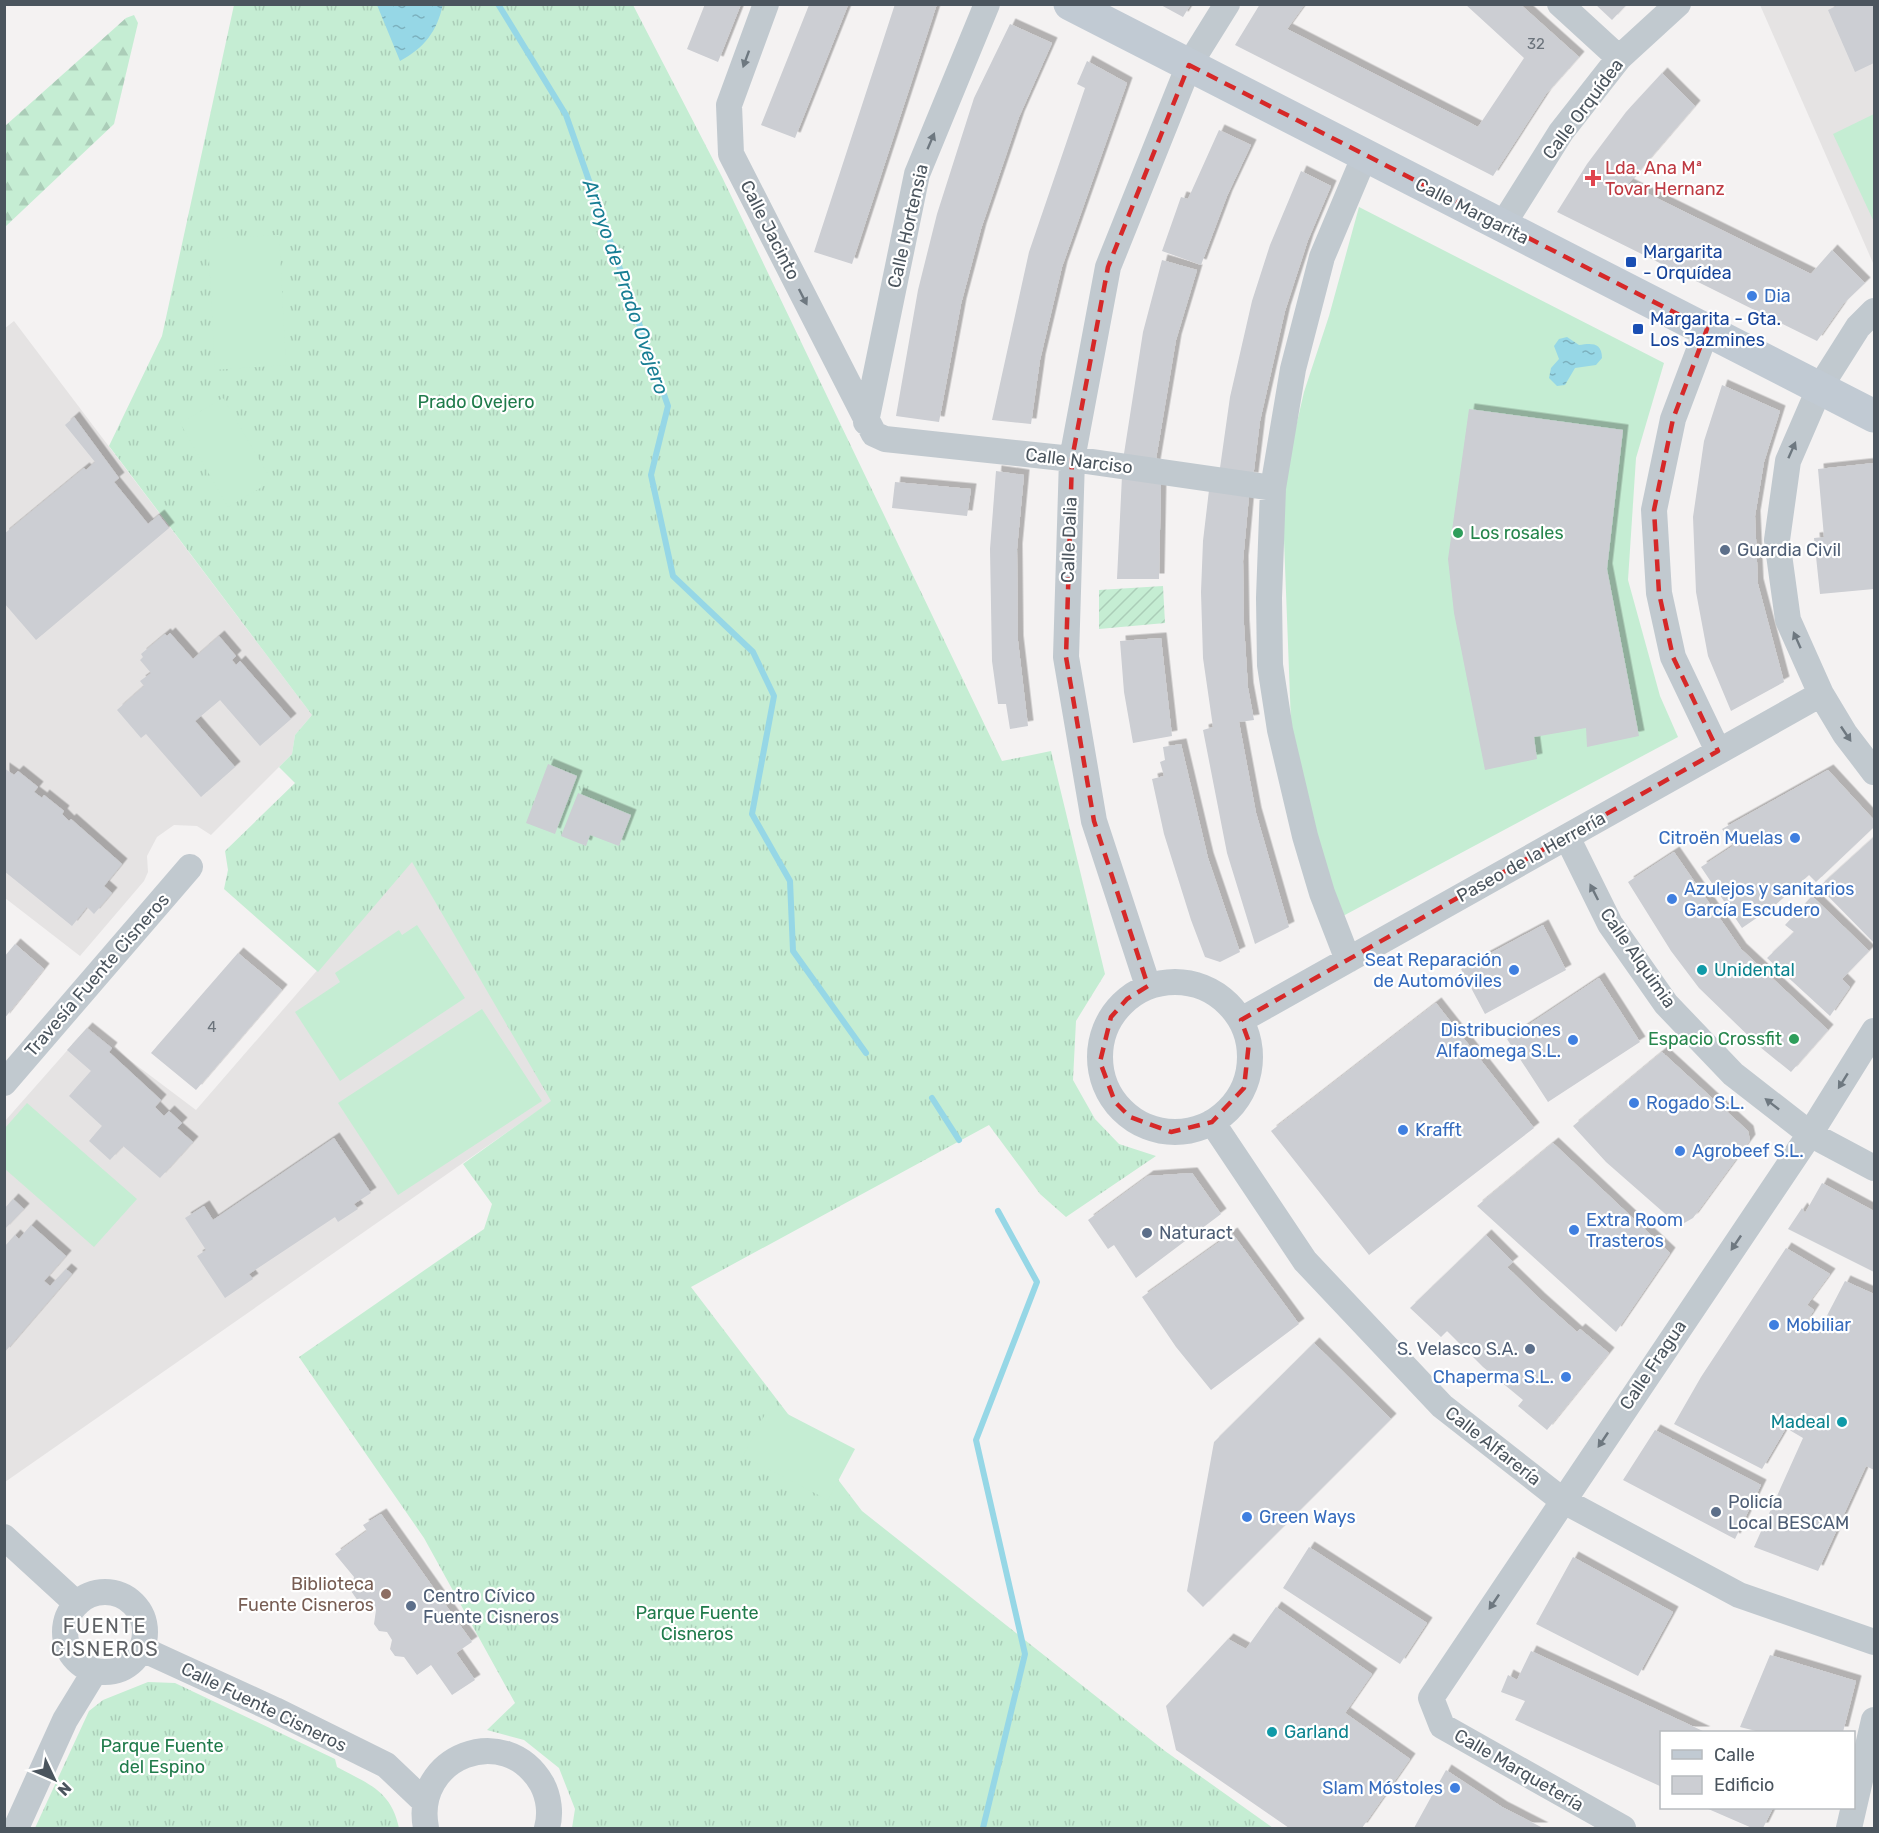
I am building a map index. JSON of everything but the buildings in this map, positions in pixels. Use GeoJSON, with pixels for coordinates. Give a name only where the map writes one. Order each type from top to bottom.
{"type":"FeatureCollection","features":[{"type":"Feature","properties":{"kind":"street","name":"Calle Jacinto"},"geometry":{"type":"LineString","coordinates":[[766,4],[729,105],[731,154],[866,422],[874,434],[885,439]]}},
{"type":"Feature","properties":{"kind":"street","name":"Calle Hortensia"},"geometry":{"type":"LineString","coordinates":[[866,422],[916,174],[987,4]]}},
{"type":"Feature","properties":{"kind":"street","name":"Calle Margarita"},"geometry":{"type":"LineString","coordinates":[[1070,4],[1875,416]]}},
{"type":"Feature","properties":{"kind":"street","name":"Calle Dalia"},"geometry":{"type":"LineString","coordinates":[[1148,986],[1094,820],[1066,657],[1072,459],[1108,267],[1189,65],[1227,4]]}},
{"type":"Feature","properties":{"kind":"street"},"geometry":{"type":"LineString","coordinates":[[1560,4],[1619,58]]}},
{"type":"Feature","properties":{"kind":"street","name":"Calle Orquídea"},"geometry":{"type":"LineString","coordinates":[[1502,226],[1561,132],[1619,58],[1678,4]]}},
{"type":"Feature","properties":{"kind":"street"},"geometry":{"type":"LineString","coordinates":[[1348,960],[1322,893],[1305,836],[1280,730],[1270,665],[1273,488],[1293,369],[1322,257],[1365,155]]}},
{"type":"Feature","properties":{"kind":"street"},"geometry":{"type":"LineString","coordinates":[[1875,311],[1858,327],[1820,387],[1788,461],[1777,540],[1788,620],[1821,694],[1845,734],[1875,772]]}},
{"type":"Feature","properties":{"kind":"street"},"geometry":{"type":"LineString","coordinates":[[832,356],[852,368],[865,365],[874,353],[886,323]]}},
{"type":"Feature","properties":{"kind":"street"},"geometry":{"type":"LineString","coordinates":[[1707,329],[1673,419],[1654,510],[1659,593],[1673,657],[1718,751]]}},
{"type":"Feature","properties":{"kind":"street","name":"Calle Narciso"},"geometry":{"type":"LineString","coordinates":[[885,439],[1072,459],[1273,488]]}},
{"type":"Feature","properties":{"kind":"street","name":"Paseo de la Herrería"},"geometry":{"type":"LineString","coordinates":[[1241,1020],[1821,694]]}},
{"type":"Feature","properties":{"kind":"street","name":"Calle Alquimia"},"geometry":{"type":"LineString","coordinates":[[1567,837],[1610,924],[1666,1004],[1733,1074],[1810,1134],[1875,1168]]}},
{"type":"Feature","properties":{"kind":"street","name":"Travesía Fuente Cisneros"},"geometry":{"type":"LineString","coordinates":[[4,1083],[190,867]]}},
{"type":"Feature","properties":{"kind":"street"},"geometry":{"type":"LineString","coordinates":[[1166,982],[1183,982],[1201,986],[1224,999],[1241,1020],[1249,1042],[1250,1065],[1244,1088],[1231,1107],[1212,1122],[1192,1130],[1171,1132],[1149,1127],[1130,1117],[1115,1102],[1104,1083],[1100,1062],[1102,1040],[1111,1017],[1127,999],[1148,986],[1166,982]]}},
{"type":"Feature","properties":{"kind":"street","name":"Calle Fragua"},"geometry":{"type":"LineString","coordinates":[[1431,1698],[1810,1134],[1875,1031]]}},
{"type":"Feature","properties":{"kind":"street","name":"Calle Alfarería"},"geometry":{"type":"LineString","coordinates":[[1212,1122],[1305,1261],[1442,1407],[1562,1500],[1739,1595],[1875,1642]]}},
{"type":"Feature","properties":{"kind":"street"},"geometry":{"type":"LineString","coordinates":[[4,1537],[77,1604]]}},
{"type":"Feature","properties":{"kind":"street"},"geometry":{"type":"LineString","coordinates":[[100,1592],[126,1597],[142,1616],[146,1632],[142,1649],[125,1667],[110,1672],[95,1671],[74,1658],[67,1642],[65,1629],[69,1616],[77,1604],[89,1595],[100,1592]]}},
{"type":"Feature","properties":{"kind":"street","name":"Calle Fuente Cisneros"},"geometry":{"type":"LineString","coordinates":[[142,1649],[275,1710],[386,1765],[425,1802]]}},
{"type":"Feature","properties":{"kind":"street"},"geometry":{"type":"LineString","coordinates":[[16,1828],[65,1720],[95,1671]]}},
{"type":"Feature","properties":{"kind":"street","name":"Calle Marquetería"},"geometry":{"type":"LineString","coordinates":[[1431,1698],[1442,1726],[1623,1828]]}},
{"type":"Feature","properties":{"kind":"street"},"geometry":{"type":"LineString","coordinates":[[1855,1803],[1875,1720]]}},
{"type":"Feature","properties":{"kind":"street","name":"Calle Fuente Cisneros"},"geometry":{"type":"LineString","coordinates":[[386,1765],[421,1769],[448,1764],[470,1753],[495,1751],[511,1755],[525,1763],[545,1790],[549,1805],[547,1828]]}},
{"type":"Feature","properties":{"kind":"street"},"geometry":{"type":"LineString","coordinates":[[426,1828],[425,1802],[437,1775],[448,1764]]}},
{"type":"Feature","properties":{"kind":"street"},"geometry":{"type":"LineString","coordinates":[[1849,1828],[1854,1809]]}},
{"type":"Feature","properties":{"kind":"highlighted area"},"geometry":{"type":"Polygon","coordinates":[[[1189,65],[1707,329],[1673,419],[1654,510],[1659,593],[1673,657],[1718,751],[1241,1020],[1249,1042],[1244,1088],[1212,1122],[1171,1132],[1130,1117],[1115,1102],[1100,1062],[1111,1017],[1127,999],[1148,986],[1094,821],[1066,657],[1072,459],[1108,267],[1189,65]]]}},
{"type":"Feature","properties":{"kind":"shaded area"},"geometry":{"type":"Polygon","coordinates":[[[1760,5],[1874,5],[1873,263],[1807,112],[1760,5]]]}},
{"type":"Feature","properties":{"kind":"shaded area"},"geometry":{"type":"Polygon","coordinates":[[[14,321],[312,715],[295,735],[292,754],[211,835],[197,826],[174,825],[157,837],[147,856],[148,872],[144,881],[80,956],[5,898],[4,329],[14,321]]]}},
{"type":"Feature","properties":{"kind":"shaded area"},"geometry":{"type":"Polygon","coordinates":[[[412,861],[552,1101],[5,1482],[5,1121],[87,1028],[196,1110],[412,861]]]}},
{"type":"Feature","properties":{"kind":"green space","name":"Prado Ovejero"},"geometry":{"type":"Polygon","coordinates":[[[234,5],[633,5],[722,177],[1002,761],[1051,751],[1105,974],[1076,1021],[1073,1080],[1095,1119],[1119,1144],[1156,1156],[1066,1217],[1040,1194],[989,1125],[691,1287],[862,1511],[1165,1751],[1273,1828],[572,1828],[575,1809],[559,1768],[524,1740],[487,1730],[515,1703],[424,1538],[299,1357],[484,1229],[492,1204],[463,1164],[551,1101],[412,862],[318,972],[224,889],[228,870],[225,851],[295,783],[279,767],[292,754],[295,735],[312,715],[109,446],[162,336],[234,5]]]}},
{"type":"Feature","properties":{"kind":"green space"},"geometry":{"type":"Polygon","coordinates":[[[134,15],[138,23],[114,124],[5,227],[5,126],[126,18],[134,15]]]}},
{"type":"Feature","properties":{"kind":"green space"},"geometry":{"type":"Polygon","coordinates":[[[1874,114],[1874,222],[1833,134],[1874,114]]]}},
{"type":"Feature","properties":{"kind":"green space","name":"Los rosales"},"geometry":{"type":"Polygon","coordinates":[[[1359,207],[1664,363],[1636,458],[1628,580],[1660,696],[1678,737],[1343,916],[1322,861],[1291,723],[1282,487],[1304,392],[1329,316],[1359,207]]]}},
{"type":"Feature","properties":{"kind":"green space"},"geometry":{"type":"Polygon","coordinates":[[[279,235],[286,365],[215,370],[208,239],[279,235]]]}},
{"type":"Feature","properties":{"kind":"green space"},"geometry":{"type":"Polygon","coordinates":[[[223,398],[272,481],[228,507],[180,423],[223,398]]]}},
{"type":"Feature","properties":{"kind":"green space"},"geometry":{"type":"Polygon","coordinates":[[[1163,586],[1165,623],[1099,629],[1099,590],[1163,586]]]}},
{"type":"Feature","properties":{"kind":"green space"},"geometry":{"type":"Polygon","coordinates":[[[417,925],[465,998],[340,1081],[295,1012],[340,982],[335,973],[399,930],[402,935],[417,925]]]}},
{"type":"Feature","properties":{"kind":"green space"},"geometry":{"type":"Polygon","coordinates":[[[482,1009],[542,1101],[398,1195],[338,1103],[482,1009]]]}},
{"type":"Feature","properties":{"kind":"green space"},"geometry":{"type":"Polygon","coordinates":[[[27,1103],[137,1199],[94,1247],[5,1169],[5,1128],[27,1103]]]}},
{"type":"Feature","properties":{"kind":"green space"},"geometry":{"type":"Polygon","coordinates":[[[770,1405],[855,1449],[828,1500],[743,1456],[770,1405]]]}},
{"type":"Feature","properties":{"kind":"green space","name":"Parque Fuente del Espino"},"geometry":{"type":"Polygon","coordinates":[[[148,1682],[175,1683],[335,1759],[337,1767],[368,1784],[384,1796],[395,1815],[399,1828],[35,1828],[89,1711],[103,1700],[148,1682]]]}},
{"type":"Feature","properties":{"kind":"water"},"geometry":{"type":"Polygon","coordinates":[[[443,4],[437,23],[423,45],[400,61],[377,5],[443,4]]]}},
{"type":"Feature","properties":{"kind":"water"},"geometry":{"type":"Polygon","coordinates":[[[1567,337],[1579,345],[1598,346],[1602,358],[1596,365],[1575,368],[1565,385],[1557,386],[1549,378],[1551,368],[1559,359],[1554,346],[1559,339],[1567,337]]]}},
{"type":"Feature","properties":{"kind":"waterway","name":"Arroyo de Prado Ovejero"},"geometry":{"type":"LineString","coordinates":[[498,4],[566,115],[668,406],[651,475],[673,576],[753,652],[774,696],[752,814],[790,881],[793,951],[866,1053]]}},
{"type":"Feature","properties":{"kind":"waterway","name":"Arroyo de Prado Ovejero"},"geometry":{"type":"LineString","coordinates":[[932,1098],[959,1140]]}},
{"type":"Feature","properties":{"kind":"waterway","name":"Arroyo de Prado Ovejero"},"geometry":{"type":"LineString","coordinates":[[983,1828],[1025,1654],[976,1440],[1037,1282],[998,1211]]}},
{"type":"Feature","properties":{"kind":"place","name":"Lda. Ana Mª Tovar Hernanz"},"geometry":{"type":"Point","coordinates":[1593,178]}},
{"type":"Feature","properties":{"kind":"place","name":"Margarita - Orquídea"},"geometry":{"type":"Point","coordinates":[1631,262]}},
{"type":"Feature","properties":{"kind":"place","name":"Dia"},"geometry":{"type":"Point","coordinates":[1752,296]}},
{"type":"Feature","properties":{"kind":"place","name":"Margarita - Gta. Los Jazmines"},"geometry":{"type":"Point","coordinates":[1638,329]}},
{"type":"Feature","properties":{"kind":"place","name":"Los rosales"},"geometry":{"type":"Point","coordinates":[1458,533]}},
{"type":"Feature","properties":{"kind":"place","name":"Guardia Civil"},"geometry":{"type":"Point","coordinates":[1725,550]}},
{"type":"Feature","properties":{"kind":"place","name":"Citroën Muelas"},"geometry":{"type":"Point","coordinates":[1795,838]}},
{"type":"Feature","properties":{"kind":"place","name":"Azulejos y sanitarios García Escudero"},"geometry":{"type":"Point","coordinates":[1672,899]}},
{"type":"Feature","properties":{"kind":"place","name":"Seat Reparación de Automóviles"},"geometry":{"type":"Point","coordinates":[1514,970]}},
{"type":"Feature","properties":{"kind":"place","name":"Unidental"},"geometry":{"type":"Point","coordinates":[1702,970]}},
{"type":"Feature","properties":{"kind":"place","name":"Espacio Crossfit"},"geometry":{"type":"Point","coordinates":[1794,1039]}},
{"type":"Feature","properties":{"kind":"place","name":"Distribuciones Alfaomega S.L."},"geometry":{"type":"Point","coordinates":[1573,1040]}},
{"type":"Feature","properties":{"kind":"place","name":"Rogado S.L."},"geometry":{"type":"Point","coordinates":[1634,1103]}},
{"type":"Feature","properties":{"kind":"place","name":"Krafft"},"geometry":{"type":"Point","coordinates":[1403,1130]}},
{"type":"Feature","properties":{"kind":"place","name":"Agrobeef S.L."},"geometry":{"type":"Point","coordinates":[1680,1151]}},
{"type":"Feature","properties":{"kind":"place","name":"Extra Room Trasteros"},"geometry":{"type":"Point","coordinates":[1574,1230]}},
{"type":"Feature","properties":{"kind":"place","name":"Naturact"},"geometry":{"type":"Point","coordinates":[1147,1233]}},
{"type":"Feature","properties":{"kind":"place","name":"Mobiliar"},"geometry":{"type":"Point","coordinates":[1774,1325]}},
{"type":"Feature","properties":{"kind":"place","name":"S. Velasco S.A."},"geometry":{"type":"Point","coordinates":[1530,1349]}},
{"type":"Feature","properties":{"kind":"place","name":"Chaperma S.L."},"geometry":{"type":"Point","coordinates":[1566,1377]}},
{"type":"Feature","properties":{"kind":"place","name":"Madeal"},"geometry":{"type":"Point","coordinates":[1842,1422]}},
{"type":"Feature","properties":{"kind":"place","name":"Policía Local BESCAM"},"geometry":{"type":"Point","coordinates":[1716,1512]}},
{"type":"Feature","properties":{"kind":"place","name":"Green Ways"},"geometry":{"type":"Point","coordinates":[1247,1517]}},
{"type":"Feature","properties":{"kind":"place","name":"Biblioteca Fuente Cisneros"},"geometry":{"type":"Point","coordinates":[386,1594]}},
{"type":"Feature","properties":{"kind":"place","name":"Centro Cívico Fuente Cisneros"},"geometry":{"type":"Point","coordinates":[411,1606]}},
{"type":"Feature","properties":{"kind":"place","name":"Garland"},"geometry":{"type":"Point","coordinates":[1272,1732]}},
{"type":"Feature","properties":{"kind":"place","name":"Slam Móstoles"},"geometry":{"type":"Point","coordinates":[1455,1788]}},
{"type":"Feature","properties":{"kind":"district","name":"FUENTE CISNEROS"},"geometry":{"type":"Point","coordinates":[105,1638]}},
{"type":"Feature","properties":{"kind":"park label","name":"Parque Fuente Cisneros"},"geometry":{"type":"Point","coordinates":[697,1623]}}]}
